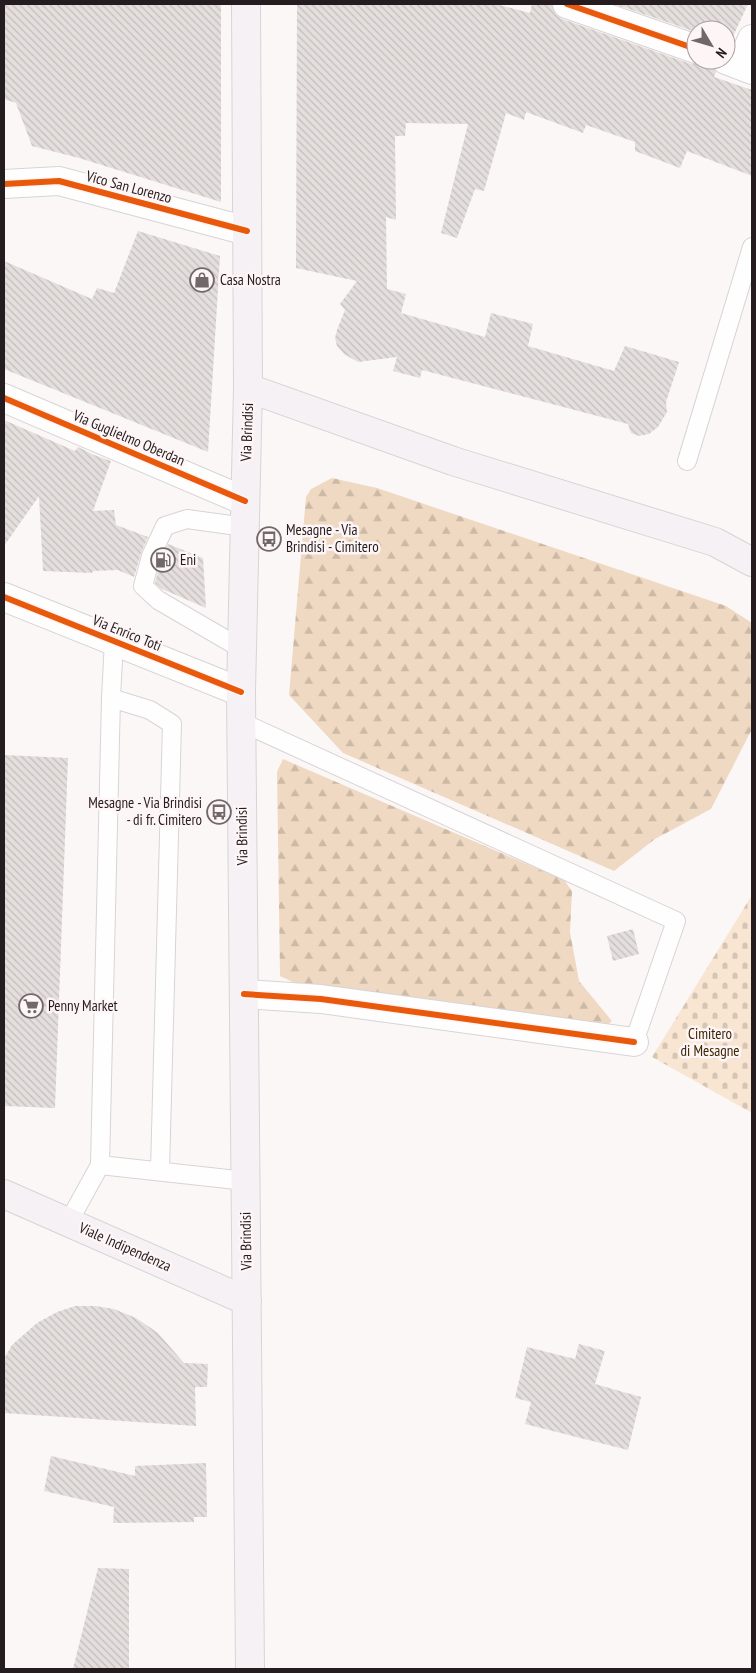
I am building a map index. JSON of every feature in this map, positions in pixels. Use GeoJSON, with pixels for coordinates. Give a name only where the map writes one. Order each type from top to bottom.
{"type":"FeatureCollection","features":[{"type":"Feature","properties":{"kind":"main road","name":"Via Brindisi"},"geometry":{"type":"LineString","coordinates":[[246,4],[248,388],[241,722],[250,1669]]}},
{"type":"Feature","properties":{"kind":"main road"},"geometry":{"type":"LineString","coordinates":[[248,388],[453,461],[715,542],[752,562]]}},
{"type":"Feature","properties":{"kind":"main road","name":"Viale Indipendenza"},"geometry":{"type":"LineString","coordinates":[[4,1194],[247,1300]]}},
{"type":"Feature","properties":{"kind":"street"},"geometry":{"type":"LineString","coordinates":[[567,4],[686,46]]}},
{"type":"Feature","properties":{"kind":"street"},"geometry":{"type":"LineString","coordinates":[[739,65],[752,39]]}},
{"type":"Feature","properties":{"kind":"street","name":"Vico San Lorenzo"},"geometry":{"type":"LineString","coordinates":[[4,184],[59,181],[246,231]]}},
{"type":"Feature","properties":{"kind":"street","name":"Via Guglielmo Oberdan"},"geometry":{"type":"LineString","coordinates":[[4,398],[245,514]]}},
{"type":"Feature","properties":{"kind":"street","name":"Via Enrico Toti"},"geometry":{"type":"LineString","coordinates":[[4,597],[241,692]]}},
{"type":"Feature","properties":{"kind":"street"},"geometry":{"type":"LineString","coordinates":[[244,994],[321,999],[634,1042]]}},
{"type":"Feature","properties":{"kind":"lane"},"geometry":{"type":"LineString","coordinates":[[687,461],[752,247]]}},
{"type":"Feature","properties":{"kind":"lane"},"geometry":{"type":"LineString","coordinates":[[242,649],[158,600],[143,586],[151,556],[165,526],[187,519],[245,514]]}},
{"type":"Feature","properties":{"kind":"lane"},"geometry":{"type":"LineString","coordinates":[[68,1222],[100,1165],[114,641]]}},
{"type":"Feature","properties":{"kind":"lane"},"geometry":{"type":"LineString","coordinates":[[112,698],[150,710],[172,724],[160,1170]]}},
{"type":"Feature","properties":{"kind":"lane"},"geometry":{"type":"LineString","coordinates":[[241,722],[676,921],[634,1042]]}},
{"type":"Feature","properties":{"kind":"lane"},"geometry":{"type":"LineString","coordinates":[[100,1165],[160,1170],[246,1181]]}},
{"type":"Feature","properties":{"kind":"green space"},"geometry":{"type":"Polygon","coordinates":[[[332,478],[377,488],[726,606],[752,623],[752,729],[711,809],[655,839],[614,871],[343,753],[289,695],[306,497],[311,489],[332,478]]]}},
{"type":"Feature","properties":{"kind":"green space"},"geometry":{"type":"Polygon","coordinates":[[[283,759],[564,880],[572,891],[570,932],[579,981],[612,1021],[607,1025],[301,986],[280,976],[277,772],[283,759]]]}},
{"type":"Feature","properties":{"kind":"green space","name":"Cimitero di Mesagne"},"geometry":{"type":"Polygon","coordinates":[[[752,895],[752,1113],[652,1057],[752,895]]]}},
{"type":"Feature","properties":{"kind":"building"},"geometry":{"type":"Polygon","coordinates":[[[4,4],[221,4],[221,202],[79,158],[32,146],[16,103],[4,99],[4,4]]]}},
{"type":"Feature","properties":{"kind":"building"},"geometry":{"type":"Polygon","coordinates":[[[297,4],[496,4],[530,13],[532,4],[552,4],[555,14],[562,19],[686,62],[686,70],[715,70],[716,72],[714,77],[752,90],[752,176],[687,151],[680,168],[635,151],[635,142],[586,125],[583,133],[526,112],[524,120],[506,113],[484,191],[475,189],[457,238],[441,233],[468,124],[406,123],[405,136],[395,136],[396,220],[386,217],[387,289],[406,294],[401,313],[485,337],[491,313],[533,324],[528,346],[614,371],[625,346],[679,362],[666,402],[667,412],[658,427],[649,434],[639,436],[631,433],[628,424],[422,370],[420,378],[393,371],[397,357],[358,362],[344,354],[337,346],[335,338],[345,310],[340,304],[357,281],[296,268],[297,4]]]}},
{"type":"Feature","properties":{"kind":"building"},"geometry":{"type":"Polygon","coordinates":[[[614,4],[748,4],[736,30],[736,20],[686,20],[686,29],[614,4]]]}},
{"type":"Feature","properties":{"kind":"building"},"geometry":{"type":"Polygon","coordinates":[[[138,231],[220,256],[208,452],[4,369],[4,261],[92,299],[97,288],[114,293],[138,231]]]}},
{"type":"Feature","properties":{"kind":"building"},"geometry":{"type":"Polygon","coordinates":[[[4,420],[75,451],[78,447],[111,461],[93,511],[114,510],[116,525],[148,537],[134,577],[118,570],[93,571],[92,573],[43,571],[39,496],[4,546],[4,420]]]}},
{"type":"Feature","properties":{"kind":"building"},"geometry":{"type":"Polygon","coordinates":[[[168,544],[203,558],[206,608],[162,589],[155,583],[161,560],[168,544]]]}},
{"type":"Feature","properties":{"kind":"building"},"geometry":{"type":"Polygon","coordinates":[[[4,755],[68,758],[55,1108],[4,1106],[4,755]]]}},
{"type":"Feature","properties":{"kind":"building"},"geometry":{"type":"Polygon","coordinates":[[[633,929],[639,954],[613,961],[607,936],[633,929]]]}},
{"type":"Feature","properties":{"kind":"building"},"geometry":{"type":"Polygon","coordinates":[[[75,1306],[95,1306],[114,1309],[136,1318],[158,1333],[184,1363],[208,1364],[207,1387],[195,1387],[196,1426],[4,1413],[4,1359],[12,1345],[37,1323],[57,1312],[75,1306]]]}},
{"type":"Feature","properties":{"kind":"building"},"geometry":{"type":"Polygon","coordinates":[[[579,1344],[605,1351],[595,1384],[641,1397],[628,1450],[525,1424],[531,1402],[515,1398],[527,1347],[575,1359],[579,1344]]]}},
{"type":"Feature","properties":{"kind":"building"},"geometry":{"type":"Polygon","coordinates":[[[51,1456],[135,1476],[135,1466],[206,1463],[207,1517],[194,1517],[194,1522],[113,1523],[114,1507],[44,1491],[51,1456]]]}},
{"type":"Feature","properties":{"kind":"building"},"geometry":{"type":"Polygon","coordinates":[[[98,1568],[129,1569],[129,1668],[73,1669],[98,1568]]]}},
{"type":"Feature","properties":{"kind":"cycle path"},"geometry":{"type":"LineString","coordinates":[[567,4],[686,46]]}},
{"type":"Feature","properties":{"kind":"cycle path"},"geometry":{"type":"LineString","coordinates":[[4,184],[59,181],[247,231]]}},
{"type":"Feature","properties":{"kind":"cycle path"},"geometry":{"type":"LineString","coordinates":[[4,398],[245,501]]}},
{"type":"Feature","properties":{"kind":"cycle path"},"geometry":{"type":"LineString","coordinates":[[4,597],[241,692]]}},
{"type":"Feature","properties":{"kind":"cycle path"},"geometry":{"type":"LineString","coordinates":[[244,994],[321,999],[634,1042]]}},
{"type":"Feature","properties":{"kind":"place","name":"Casa Nostra"},"geometry":{"type":"Point","coordinates":[202,280]}},
{"type":"Feature","properties":{"kind":"place","name":"Mesagne - Via Brindisi - Cimitero"},"geometry":{"type":"Point","coordinates":[269,539]}},
{"type":"Feature","properties":{"kind":"place","name":"Eni"},"geometry":{"type":"Point","coordinates":[163,560]}},
{"type":"Feature","properties":{"kind":"place","name":"Mesagne - Via Brindisi - di fr. Cimitero"},"geometry":{"type":"Point","coordinates":[219,812]}},
{"type":"Feature","properties":{"kind":"place","name":"Penny Market"},"geometry":{"type":"Point","coordinates":[31,1006]}}]}
